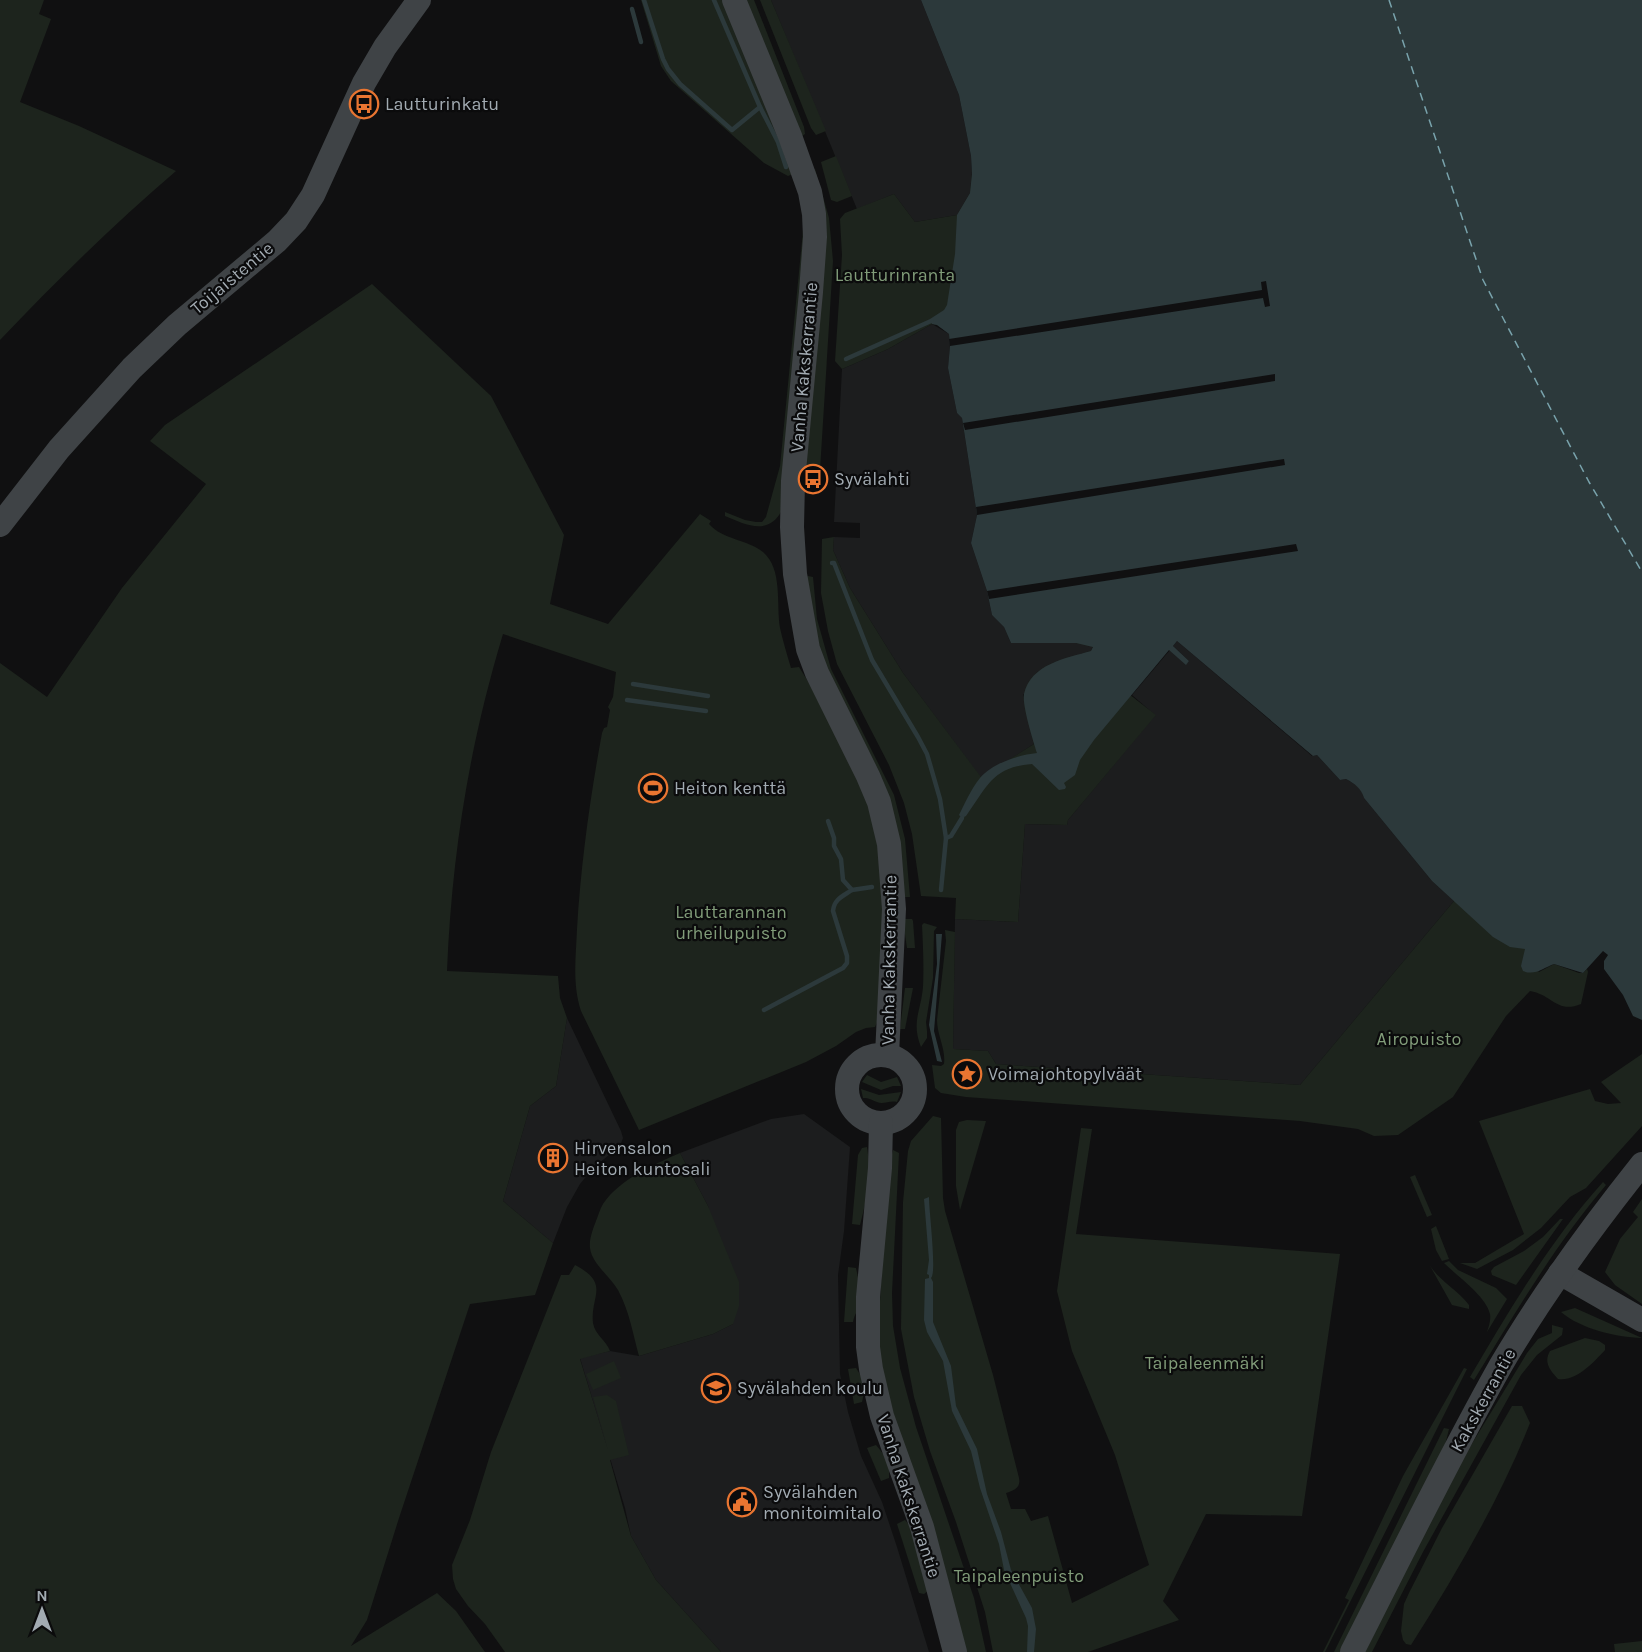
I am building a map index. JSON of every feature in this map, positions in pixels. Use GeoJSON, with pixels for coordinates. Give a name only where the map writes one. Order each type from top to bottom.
{"type":"FeatureCollection","features":[{"type":"Feature","properties":{"kind":"street","name":"Toijaistentie"},"geometry":{"type":"LineString","coordinates":[[0,525],[59,449],[132,368],[177,325],[277,241],[296,221],[313,195],[364,83],[385,47],[418,0]]}},
{"type":"Feature","properties":{"kind":"street","name":"Vanha Kakskerrantie"},"geometry":{"type":"LineString","coordinates":[[734,0],[790,136],[810,192],[814,214],[815,237],[794,478],[792,527],[795,574],[808,649],[817,673],[879,802],[889,844],[894,909],[887,1055]]}},
{"type":"Feature","properties":{"kind":"street"},"geometry":{"type":"LineString","coordinates":[[874,1055],[887,1055],[902,1062],[913,1075],[915,1092],[910,1108],[904,1114],[897,1119],[881,1123],[864,1119],[848,1100],[847,1082],[850,1074],[861,1061],[874,1055]]}},
{"type":"Feature","properties":{"kind":"street","name":"Vanha Kakskerrantie"},"geometry":{"type":"LineString","coordinates":[[881,1123],[880,1168],[868,1297],[868,1347],[871,1369],[882,1416],[922,1527],[955,1652]]}},
{"type":"Feature","properties":{"kind":"street","name":"Kakskerrantie"},"geometry":{"type":"LineString","coordinates":[[1352,1652],[1496,1376],[1560,1273],[1642,1164]]}},
{"type":"Feature","properties":{"kind":"street"},"geometry":{"type":"LineString","coordinates":[[1560,1273],[1642,1320]]}},
{"type":"Feature","properties":{"kind":"shaded area"},"geometry":{"type":"Polygon","coordinates":[[[771,0],[921,0],[959,95],[971,156],[970,193],[957,215],[915,222],[894,194],[857,209],[771,0]]]}},
{"type":"Feature","properties":{"kind":"shaded area"},"geometry":{"type":"Polygon","coordinates":[[[921,0],[1642,0],[1642,1020],[1633,1016],[1623,995],[1604,969],[1604,961],[1608,955],[1603,951],[1583,973],[1554,964],[1535,972],[1523,971],[1521,966],[1525,949],[1510,947],[1493,937],[1432,881],[1357,787],[1346,779],[1340,780],[1317,755],[1313,756],[1177,641],[1173,646],[1189,661],[1186,665],[1169,650],[1094,740],[1080,760],[1075,775],[1064,783],[1065,789],[1059,790],[1032,764],[1019,766],[999,774],[966,816],[962,818],[959,815],[974,787],[985,773],[1006,761],[1037,753],[1024,699],[1028,684],[1034,676],[1051,664],[1091,651],[1093,647],[1076,643],[1011,643],[1004,627],[992,615],[987,591],[971,543],[977,515],[962,418],[957,413],[948,368],[949,334],[932,324],[930,319],[944,310],[947,305],[955,254],[957,215],[970,193],[971,156],[959,95],[921,0]]]}},
{"type":"Feature","properties":{"kind":"shaded area"},"geometry":{"type":"Polygon","coordinates":[[[932,324],[949,334],[948,368],[957,413],[962,418],[977,515],[971,543],[987,591],[992,615],[1004,627],[1011,643],[1076,643],[1093,646],[1091,651],[1053,663],[1023,695],[1034,744],[981,778],[903,673],[850,588],[833,550],[834,537],[860,538],[860,523],[834,522],[842,369],[888,349],[932,324]]]}},
{"type":"Feature","properties":{"kind":"shaded area"},"geometry":{"type":"Polygon","coordinates":[[[1177,641],[1312,756],[1317,755],[1340,780],[1346,779],[1356,785],[1432,881],[1454,901],[1300,1085],[996,1064],[988,1051],[953,1049],[955,919],[1018,922],[1025,824],[1067,825],[1068,820],[1155,715],[1132,695],[1170,650],[1186,664],[1189,661],[1173,646],[1177,641]]]}},
{"type":"Feature","properties":{"kind":"shaded area"},"geometry":{"type":"Polygon","coordinates":[[[936,934],[942,934],[934,1031],[942,1062],[937,1061],[929,1025],[937,964],[936,934]]]}},
{"type":"Feature","properties":{"kind":"shaded area"},"geometry":{"type":"Polygon","coordinates":[[[567,1018],[623,1138],[620,1146],[593,1168],[580,1184],[567,1207],[553,1243],[503,1201],[530,1106],[556,1086],[567,1018]]]}},
{"type":"Feature","properties":{"kind":"shaded area","name":"Syvälahden koulu"},"geometry":{"type":"Polygon","coordinates":[[[804,1114],[850,1147],[844,1231],[838,1275],[840,1374],[861,1456],[882,1502],[929,1652],[721,1652],[656,1580],[631,1536],[625,1508],[580,1358],[610,1351],[639,1356],[713,1334],[733,1324],[708,1206],[680,1153],[771,1119],[804,1114]]]}},
{"type":"Feature","properties":{"kind":"shaded area"},"geometry":{"type":"Polygon","coordinates":[[[929,1197],[933,1254],[931,1278],[933,1282],[933,1322],[951,1366],[956,1406],[977,1449],[987,1494],[1001,1532],[1011,1570],[1032,1608],[1036,1629],[1034,1652],[1027,1652],[1026,1618],[1004,1570],[999,1544],[980,1488],[971,1451],[952,1411],[943,1361],[927,1332],[924,1320],[925,1279],[929,1278],[927,1274],[929,1260],[924,1199],[929,1197]]]}},
{"type":"Feature","properties":{"kind":"green space"},"geometry":{"type":"Polygon","coordinates":[[[0,0],[44,0],[39,14],[51,19],[20,102],[79,126],[176,171],[86,253],[0,340],[0,0]]]}},
{"type":"Feature","properties":{"kind":"green space"},"geometry":{"type":"Polygon","coordinates":[[[641,0],[724,0],[793,174],[788,176],[764,163],[671,81],[661,66],[641,0]]]}},
{"type":"Feature","properties":{"kind":"green space"},"geometry":{"type":"Polygon","coordinates":[[[742,0],[754,0],[804,127],[805,134],[802,136],[742,0]]]}},
{"type":"Feature","properties":{"kind":"green space"},"geometry":{"type":"Polygon","coordinates":[[[760,0],[771,0],[826,131],[816,135],[811,128],[760,0]]]}},
{"type":"Feature","properties":{"kind":"green space"},"geometry":{"type":"Polygon","coordinates":[[[836,156],[852,196],[837,202],[831,200],[821,162],[836,156]]]}},
{"type":"Feature","properties":{"kind":"green space"},"geometry":{"type":"Polygon","coordinates":[[[815,169],[829,218],[833,261],[820,470],[806,469],[812,170],[815,169]]]}},
{"type":"Feature","properties":{"kind":"green space","name":"Lautturinranta"},"geometry":{"type":"Polygon","coordinates":[[[972,174],[979,176],[949,339],[949,333],[932,324],[888,349],[842,369],[835,361],[842,255],[840,219],[845,213],[894,194],[915,222],[957,215],[970,193],[972,174]]]}},
{"type":"Feature","properties":{"kind":"green space"},"geometry":{"type":"Polygon","coordinates":[[[803,231],[808,231],[782,510],[771,523],[764,526],[749,525],[725,516],[725,512],[756,522],[762,522],[766,517],[780,466],[803,231]]]}},
{"type":"Feature","properties":{"kind":"green space","name":"Lauttarannan urheilupuisto"},"geometry":{"type":"Polygon","coordinates":[[[372,284],[491,396],[564,535],[550,604],[608,624],[700,514],[711,521],[709,524],[721,533],[750,544],[769,559],[776,577],[780,628],[791,668],[799,667],[824,707],[870,804],[886,882],[878,1020],[875,1027],[856,1032],[806,1062],[639,1130],[581,1011],[576,980],[579,904],[587,831],[602,733],[607,727],[610,710],[608,707],[613,697],[616,672],[503,634],[481,718],[464,801],[453,884],[447,971],[558,976],[560,998],[567,1018],[556,1086],[530,1106],[503,1201],[553,1243],[535,1295],[470,1304],[367,1620],[351,1646],[437,1593],[456,1611],[485,1652],[0,1652],[0,663],[47,697],[122,588],[206,484],[150,441],[165,425],[372,284]]]}},
{"type":"Feature","properties":{"kind":"green space"},"geometry":{"type":"Polygon","coordinates":[[[834,537],[833,550],[850,588],[903,673],[981,777],[1034,744],[1025,711],[1024,694],[1034,676],[1051,664],[1091,651],[1093,647],[1076,643],[1052,643],[1105,629],[1125,691],[1156,715],[1068,820],[1067,825],[1025,824],[1018,922],[955,919],[956,898],[921,896],[912,834],[904,803],[889,765],[837,664],[828,631],[821,593],[822,539],[834,537]]]}},
{"type":"Feature","properties":{"kind":"green space"},"geometry":{"type":"Polygon","coordinates":[[[805,577],[813,577],[817,619],[831,669],[894,795],[905,839],[910,897],[904,897],[823,671],[805,577]]]}},
{"type":"Feature","properties":{"kind":"green space","name":"Airopuisto"},"geometry":{"type":"Polygon","coordinates":[[[1454,901],[1500,906],[1539,972],[1554,964],[1579,973],[1587,969],[1581,1004],[1566,1007],[1530,991],[1506,1016],[1453,1097],[1398,1135],[1374,1136],[1358,1129],[1300,1121],[966,1097],[941,1093],[935,1088],[932,1065],[944,1064],[937,1020],[946,941],[945,930],[955,932],[953,1049],[988,1051],[996,1064],[1300,1085],[1454,901]]]}},
{"type":"Feature","properties":{"kind":"green space"},"geometry":{"type":"Polygon","coordinates":[[[905,919],[913,921],[915,948],[907,948],[903,921],[905,919]]]}},
{"type":"Feature","properties":{"kind":"green space"},"geometry":{"type":"Polygon","coordinates":[[[924,923],[937,927],[934,931],[933,978],[926,1022],[927,1038],[921,1047],[917,1023],[923,987],[922,925],[924,923]]]}},
{"type":"Feature","properties":{"kind":"green space"},"geometry":{"type":"Polygon","coordinates":[[[905,988],[913,988],[905,1029],[900,1029],[905,988]]]}},
{"type":"Feature","properties":{"kind":"green space"},"geometry":{"type":"Polygon","coordinates":[[[1642,1054],[1642,1126],[1586,1188],[1570,1197],[1541,1228],[1513,1250],[1477,1269],[1460,1263],[1475,1263],[1524,1234],[1479,1121],[1590,1089],[1595,1101],[1608,1104],[1621,1103],[1601,1082],[1642,1054]]]}},
{"type":"Feature","properties":{"kind":"green space"},"geometry":{"type":"Polygon","coordinates":[[[867,1075],[881,1082],[897,1077],[901,1086],[881,1090],[862,1082],[867,1075]]]}},
{"type":"Feature","properties":{"kind":"green space"},"geometry":{"type":"Polygon","coordinates":[[[861,1089],[879,1095],[901,1092],[897,1102],[879,1103],[863,1098],[861,1089]]]}},
{"type":"Feature","properties":{"kind":"green space","name":"Taipaleenmäki"},"geometry":{"type":"Polygon","coordinates":[[[933,1116],[941,1118],[945,1211],[993,1375],[1019,1478],[1018,1486],[1006,1493],[1011,1509],[1025,1509],[1031,1521],[1048,1516],[1072,1603],[1149,1565],[1115,1455],[1072,1351],[1057,1291],[1081,1128],[1092,1129],[1076,1234],[1340,1254],[1302,1516],[1206,1514],[1163,1601],[1179,1620],[1088,1652],[993,1652],[985,1612],[914,1397],[901,1329],[903,1202],[908,1151],[911,1141],[933,1116]]]}},
{"type":"Feature","properties":{"kind":"green space"},"geometry":{"type":"Polygon","coordinates":[[[986,1121],[960,1210],[956,1186],[956,1130],[959,1122],[986,1121]]]}},
{"type":"Feature","properties":{"kind":"green space"},"geometry":{"type":"Polygon","coordinates":[[[867,1147],[869,1177],[867,1196],[860,1225],[852,1224],[858,1155],[862,1148],[867,1147]]]}},
{"type":"Feature","properties":{"kind":"green space"},"geometry":{"type":"Polygon","coordinates":[[[893,1150],[899,1153],[892,1293],[893,1326],[900,1368],[916,1427],[974,1598],[986,1652],[966,1652],[895,1432],[877,1349],[888,1172],[893,1150]]]}},
{"type":"Feature","properties":{"kind":"green space"},"geometry":{"type":"Polygon","coordinates":[[[680,1153],[708,1206],[739,1282],[739,1306],[733,1324],[713,1334],[639,1356],[625,1306],[618,1290],[591,1254],[591,1238],[602,1206],[618,1187],[680,1153]]]}},
{"type":"Feature","properties":{"kind":"green space"},"geometry":{"type":"Polygon","coordinates":[[[1415,1175],[1432,1215],[1427,1217],[1410,1177],[1415,1175]]]}},
{"type":"Feature","properties":{"kind":"green space"},"geometry":{"type":"Polygon","coordinates":[[[1603,1182],[1606,1185],[1553,1255],[1474,1380],[1470,1377],[1532,1276],[1565,1228],[1603,1182]]]}},
{"type":"Feature","properties":{"kind":"green space"},"geometry":{"type":"Polygon","coordinates":[[[1642,1199],[1642,1304],[1615,1285],[1605,1272],[1620,1239],[1638,1217],[1633,1212],[1642,1199]]]}},
{"type":"Feature","properties":{"kind":"green space"},"geometry":{"type":"Polygon","coordinates":[[[1560,1219],[1563,1219],[1516,1285],[1492,1275],[1491,1271],[1494,1267],[1524,1251],[1543,1237],[1560,1219]]]}},
{"type":"Feature","properties":{"kind":"green space"},"geometry":{"type":"Polygon","coordinates":[[[1436,1226],[1449,1259],[1442,1261],[1436,1250],[1431,1229],[1436,1226]]]}},
{"type":"Feature","properties":{"kind":"green space"},"geometry":{"type":"Polygon","coordinates":[[[1449,1261],[1458,1270],[1496,1288],[1507,1299],[1487,1332],[1490,1314],[1487,1307],[1477,1293],[1444,1263],[1449,1261]]]}},
{"type":"Feature","properties":{"kind":"green space"},"geometry":{"type":"Polygon","coordinates":[[[1429,1264],[1464,1299],[1469,1309],[1452,1305],[1429,1264]]]}},
{"type":"Feature","properties":{"kind":"green space"},"geometry":{"type":"Polygon","coordinates":[[[575,1265],[593,1278],[596,1285],[593,1323],[610,1351],[580,1359],[608,1450],[593,1397],[607,1395],[616,1401],[629,1455],[610,1460],[631,1536],[656,1580],[721,1652],[505,1652],[456,1589],[452,1565],[470,1520],[491,1452],[561,1275],[569,1275],[575,1265]]]}},
{"type":"Feature","properties":{"kind":"green space"},"geometry":{"type":"Polygon","coordinates":[[[848,1267],[856,1268],[860,1290],[859,1305],[853,1322],[844,1322],[848,1267]]]}},
{"type":"Feature","properties":{"kind":"green space"},"geometry":{"type":"Polygon","coordinates":[[[1575,1308],[1642,1338],[1599,1331],[1578,1323],[1561,1312],[1575,1308]]]}},
{"type":"Feature","properties":{"kind":"green space"},"geometry":{"type":"Polygon","coordinates":[[[1552,1325],[1563,1328],[1562,1335],[1537,1355],[1521,1375],[1423,1552],[1372,1652],[1361,1652],[1456,1470],[1527,1353],[1538,1339],[1552,1333],[1552,1325]]]}},
{"type":"Feature","properties":{"kind":"green space"},"geometry":{"type":"Polygon","coordinates":[[[1585,1338],[1599,1341],[1605,1345],[1605,1350],[1578,1374],[1558,1379],[1548,1363],[1550,1351],[1585,1338]]]}},
{"type":"Feature","properties":{"kind":"green space"},"geometry":{"type":"Polygon","coordinates":[[[614,1361],[621,1378],[593,1390],[586,1374],[614,1361]]]}},
{"type":"Feature","properties":{"kind":"green space"},"geometry":{"type":"Polygon","coordinates":[[[856,1368],[866,1384],[862,1402],[854,1404],[848,1369],[856,1368]]]}},
{"type":"Feature","properties":{"kind":"green space"},"geometry":{"type":"Polygon","coordinates":[[[1464,1368],[1467,1369],[1323,1652],[1349,1600],[1345,1598],[1403,1476],[1464,1368]]]}},
{"type":"Feature","properties":{"kind":"green space"},"geometry":{"type":"Polygon","coordinates":[[[1512,1406],[1522,1406],[1530,1423],[1518,1452],[1491,1509],[1460,1564],[1411,1645],[1406,1644],[1401,1631],[1404,1604],[1442,1528],[1512,1406]]]}},
{"type":"Feature","properties":{"kind":"green space"},"geometry":{"type":"Polygon","coordinates":[[[1444,1428],[1449,1429],[1445,1445],[1343,1652],[1334,1652],[1444,1428]]]}},
{"type":"Feature","properties":{"kind":"green space"},"geometry":{"type":"Polygon","coordinates":[[[876,1445],[889,1461],[889,1478],[881,1481],[867,1448],[876,1445]]]}},
{"type":"Feature","properties":{"kind":"green space"},"geometry":{"type":"Polygon","coordinates":[[[905,1520],[916,1533],[929,1590],[924,1594],[919,1593],[897,1524],[905,1520]]]}},
{"type":"Feature","properties":{"kind":"green space"},"geometry":{"type":"Polygon","coordinates":[[[1642,1641],[1642,1652],[1615,1652],[1614,1644],[1642,1641]]]}},
{"type":"Feature","properties":{"kind":"pier"},"geometry":{"type":"Polygon","coordinates":[[[1266,281],[1270,306],[1265,307],[1263,298],[950,346],[949,339],[1262,290],[1261,282],[1266,281]]]}},
{"type":"Feature","properties":{"kind":"pier"},"geometry":{"type":"Polygon","coordinates":[[[1275,374],[1275,381],[965,430],[963,423],[1275,374]]]}},
{"type":"Feature","properties":{"kind":"pier"},"geometry":{"type":"Polygon","coordinates":[[[1284,459],[1285,465],[977,515],[976,507],[1284,459]]]}},
{"type":"Feature","properties":{"kind":"pier"},"geometry":{"type":"Polygon","coordinates":[[[1296,544],[1298,551],[989,599],[987,591],[1296,544]]]}},
{"type":"Feature","properties":{"kind":"waterway"},"geometry":{"type":"LineString","coordinates":[[644,0],[663,59],[680,84],[732,130],[760,107]]}},
{"type":"Feature","properties":{"kind":"waterway"},"geometry":{"type":"LineString","coordinates":[[714,0],[760,107],[778,142],[786,167]]}},
{"type":"Feature","properties":{"kind":"waterway"},"geometry":{"type":"LineString","coordinates":[[632,9],[641,42]]}},
{"type":"Feature","properties":{"kind":"waterway"},"geometry":{"type":"LineString","coordinates":[[846,359],[931,321]]}},
{"type":"Feature","properties":{"kind":"waterway"},"geometry":{"type":"LineString","coordinates":[[832,563],[834,563],[872,660],[927,754],[940,799],[946,838]]}},
{"type":"Feature","properties":{"kind":"waterway"},"geometry":{"type":"LineString","coordinates":[[633,684],[708,696]]}},
{"type":"Feature","properties":{"kind":"waterway"},"geometry":{"type":"LineString","coordinates":[[627,700],[706,711]]}},
{"type":"Feature","properties":{"kind":"waterway"},"geometry":{"type":"LineString","coordinates":[[941,890],[946,838],[951,836],[962,818]]}},
{"type":"Feature","properties":{"kind":"waterway"},"geometry":{"type":"LineString","coordinates":[[828,821],[834,838],[834,846],[841,859],[843,880],[852,890],[872,887]]}},
{"type":"Feature","properties":{"kind":"waterway"},"geometry":{"type":"LineString","coordinates":[[764,1010],[843,968],[847,963],[847,956],[833,911],[837,901],[852,890]]}},
{"type":"Feature","properties":{"kind":"ferry route"},"geometry":{"type":"LineString","coordinates":[[1389,0],[1483,280],[1589,482],[1642,572]]}},
{"type":"Feature","properties":{"kind":"place","name":"Lautturinkatu"},"geometry":{"type":"Point","coordinates":[364,104]}},
{"type":"Feature","properties":{"kind":"place","name":"Syvälahti"},"geometry":{"type":"Point","coordinates":[813,479]}},
{"type":"Feature","properties":{"kind":"place","name":"Heiton kenttä"},"geometry":{"type":"Point","coordinates":[653,788]}},
{"type":"Feature","properties":{"kind":"place","name":"Voimajohtopylväät"},"geometry":{"type":"Point","coordinates":[967,1074]}},
{"type":"Feature","properties":{"kind":"place","name":"Hirvensalon Heiton kuntosali"},"geometry":{"type":"Point","coordinates":[553,1158]}},
{"type":"Feature","properties":{"kind":"place","name":"Syvälahden koulu"},"geometry":{"type":"Point","coordinates":[716,1388]}},
{"type":"Feature","properties":{"kind":"place","name":"Syvälahden monitoimitalo"},"geometry":{"type":"Point","coordinates":[742,1502]}},
{"type":"Feature","properties":{"kind":"park label","name":"Taipaleenpuisto"},"geometry":{"type":"Point","coordinates":[1019,1576]}}]}
